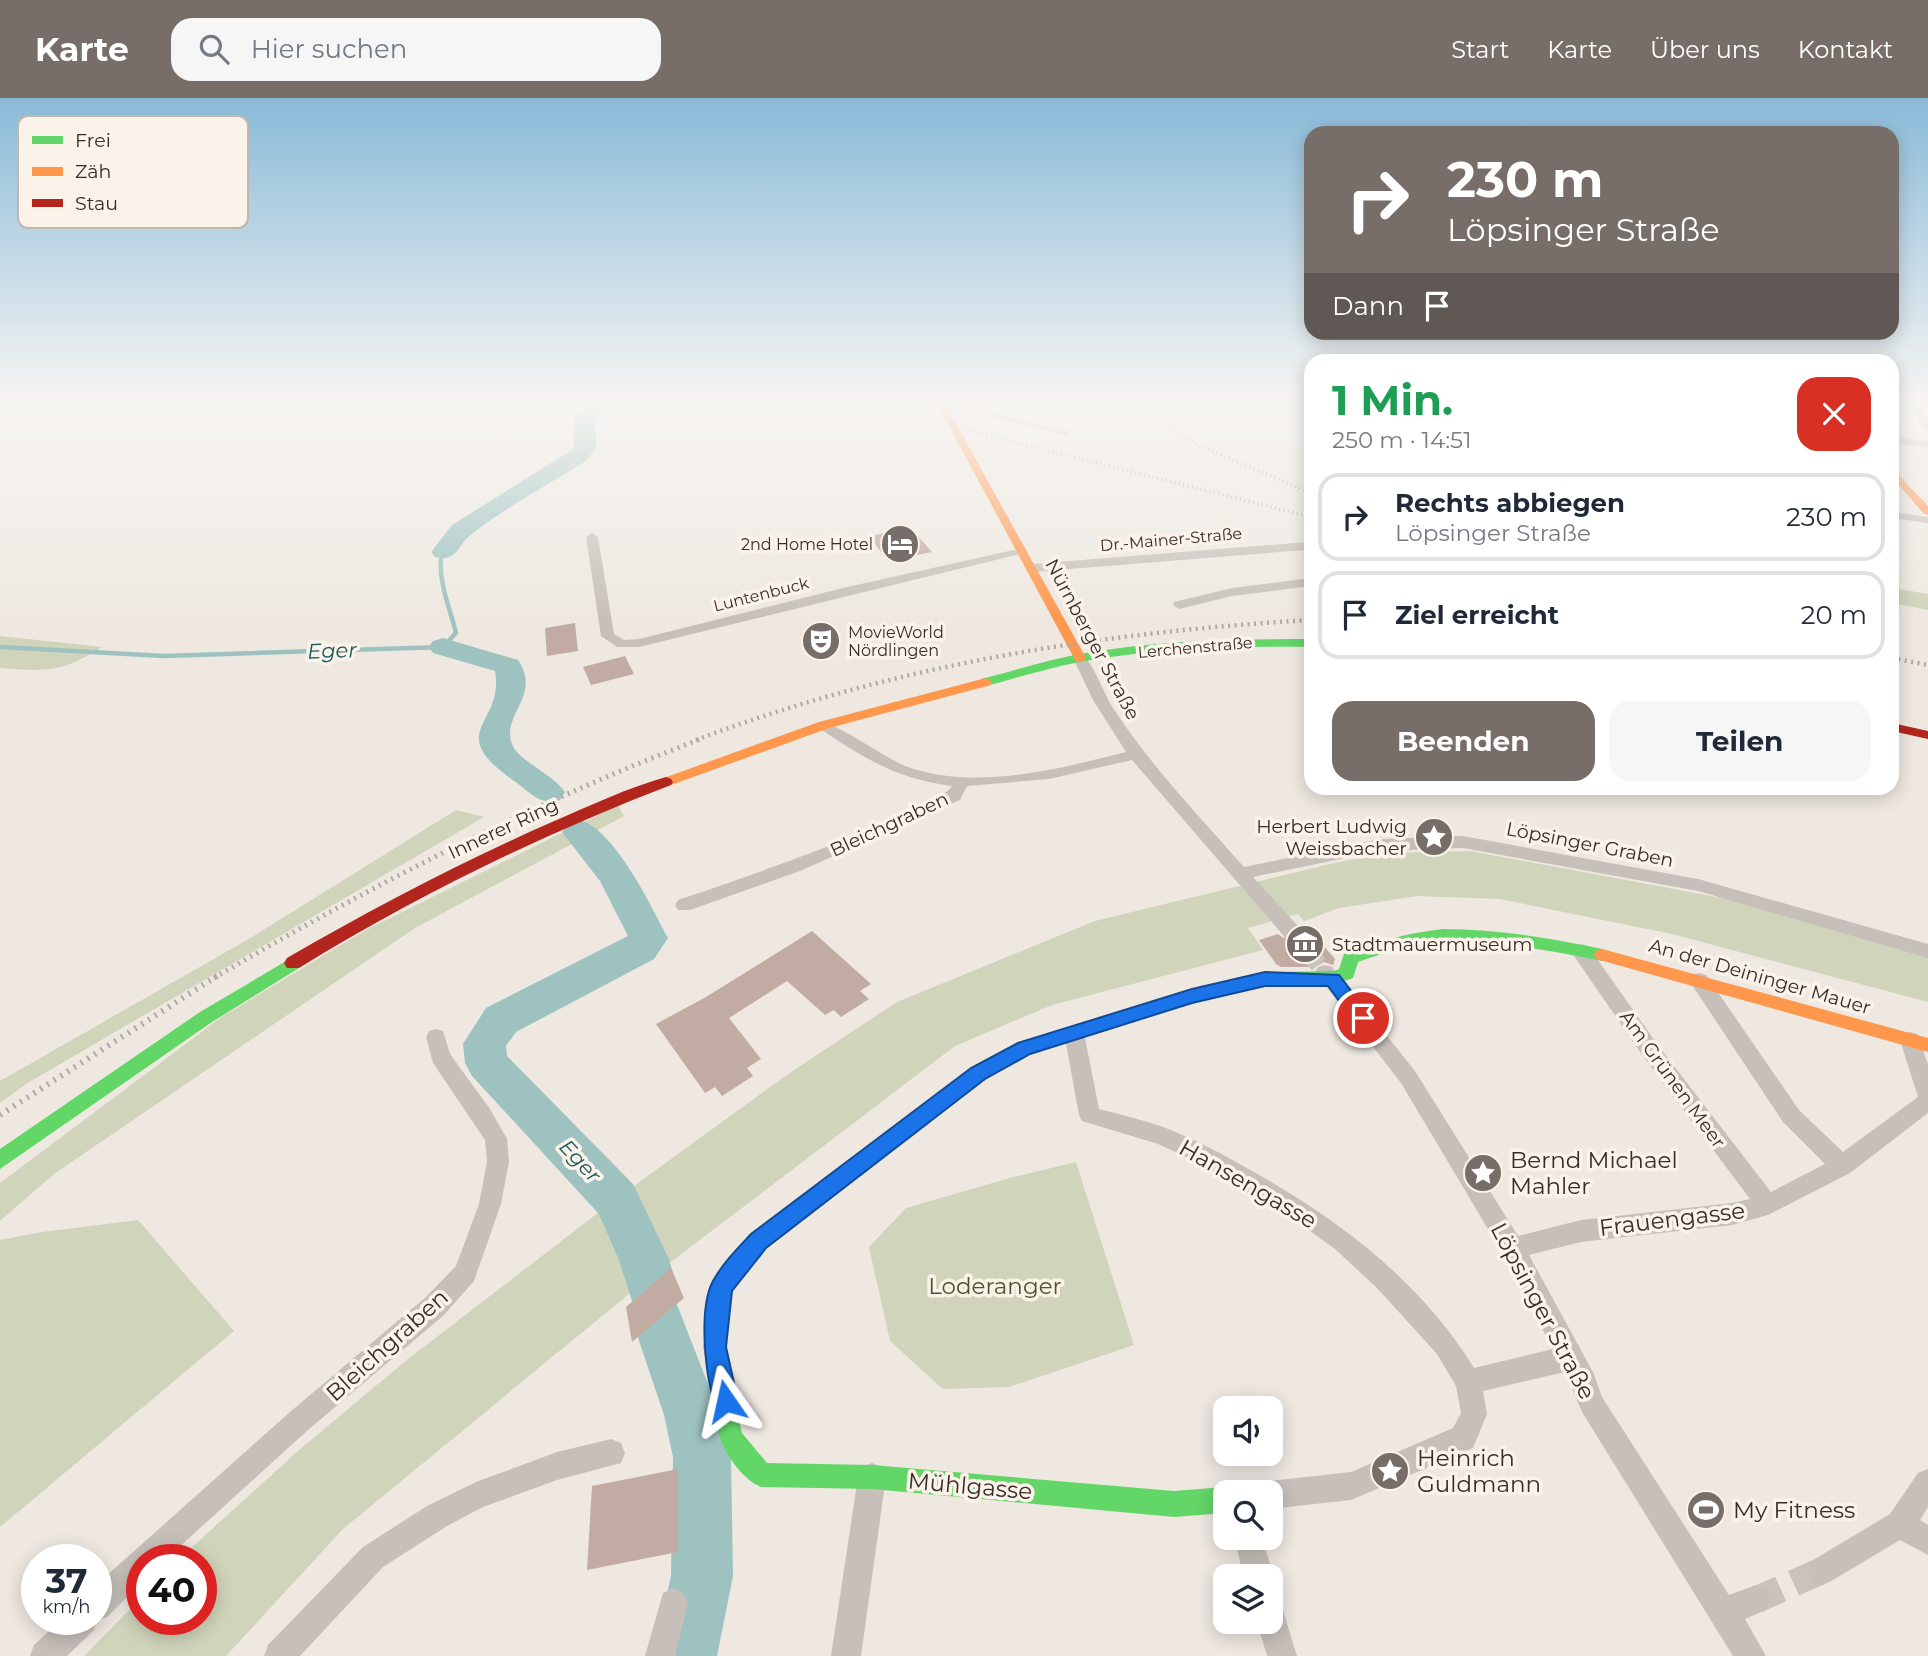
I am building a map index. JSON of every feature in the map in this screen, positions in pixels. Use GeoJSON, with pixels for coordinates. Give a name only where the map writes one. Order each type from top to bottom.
{"type":"FeatureCollection","features":[{"type":"Feature","properties":{"kind":"main road","name":"Nürnberger Straße"},"geometry":{"type":"LineString","coordinates":[[980,475],[1080,658]]}},
{"type":"Feature","properties":{"kind":"main road"},"geometry":{"type":"LineString","coordinates":[[1899,479],[1928,512]]}},
{"type":"Feature","properties":{"kind":"main road","name":"Lerchenstraße"},"geometry":{"type":"LineString","coordinates":[[1080,658],[1186,646],[1256,642],[1304,643]]}},
{"type":"Feature","properties":{"kind":"main road","name":"Innerer Ring"},"geometry":{"type":"LineString","coordinates":[[0,1160],[206,1017],[384,909],[604,804],[824,725],[1080,658]]}},
{"type":"Feature","properties":{"kind":"main road"},"geometry":{"type":"LineString","coordinates":[[1899,729],[1928,735]]}},
{"type":"Feature","properties":{"kind":"main road","name":"An der Deininger Mauer"},"geometry":{"type":"LineString","coordinates":[[1329,976],[1347,972],[1350,958],[1373,947],[1468,933],[1580,951],[1699,980],[1919,1043]]}},
{"type":"Feature","properties":{"kind":"main road"},"geometry":{"type":"LineString","coordinates":[[1074,1033],[1192,996],[1265,979],[1329,976]]}},
{"type":"Feature","properties":{"kind":"main road","name":"Mühlgasse"},"geometry":{"type":"LineString","coordinates":[[1074,1033],[1024,1049],[978,1073],[758,1241],[743,1258],[721,1288],[714,1347],[723,1382],[731,1438],[761,1475],[872,1477],[1174,1504],[1213,1501]]}},
{"type":"Feature","properties":{"kind":"street"},"geometry":{"type":"LineString","coordinates":[[1899,516],[1928,520]]}},
{"type":"Feature","properties":{"kind":"street","name":"Luntenbuck"},"geometry":{"type":"LineString","coordinates":[[592,537],[608,636],[621,644],[639,643],[843,592],[1023,552]]}},
{"type":"Feature","properties":{"kind":"street","name":"Dr.-Mainer-Straße"},"geometry":{"type":"LineString","coordinates":[[1032,568],[1304,546]]}},
{"type":"Feature","properties":{"kind":"street"},"geometry":{"type":"LineString","coordinates":[[1179,605],[1232,592],[1304,583]]}},
{"type":"Feature","properties":{"kind":"street","name":"Nürnberger Straße"},"geometry":{"type":"LineString","coordinates":[[1080,658],[1100,700],[1135,754],[1238,874],[1290,929]]}},
{"type":"Feature","properties":{"kind":"street"},"geometry":{"type":"LineString","coordinates":[[824,725],[875,757],[902,770],[937,779],[962,781]]}},
{"type":"Feature","properties":{"kind":"street","name":"Bleichgraben"},"geometry":{"type":"LineString","coordinates":[[684,905],[794,867],[913,816],[954,796],[962,781],[1015,778],[1135,754]]}},
{"type":"Feature","properties":{"kind":"street","name":"Löpsinger Graben"},"geometry":{"type":"LineString","coordinates":[[1238,874],[1380,845],[1463,842],[1698,885],[1928,951]]}},
{"type":"Feature","properties":{"kind":"street","name":"Am Grünen Meer"},"geometry":{"type":"LineString","coordinates":[[1580,951],[1666,1072],[1768,1205]]}},
{"type":"Feature","properties":{"kind":"street","name":"Löpsinger Straße"},"geometry":{"type":"LineString","coordinates":[[1329,976],[1408,1077],[1512,1248],[1572,1357],[1591,1403],[1751,1656]]}},
{"type":"Feature","properties":{"kind":"street"},"geometry":{"type":"LineString","coordinates":[[1699,980],[1791,1116],[1842,1166]]}},
{"type":"Feature","properties":{"kind":"street","name":"Hansengasse"},"geometry":{"type":"LineString","coordinates":[[1074,1033],[1090,1115],[1162,1136],[1203,1154],[1314,1220],[1343,1241],[1385,1279],[1446,1345],[1468,1382]]}},
{"type":"Feature","properties":{"kind":"street","name":"Bleichgraben"},"geometry":{"type":"LineString","coordinates":[[163,1544],[299,1421],[435,1306],[465,1273],[490,1204],[498,1162],[496,1139],[440,1057],[436,1037]]}},
{"type":"Feature","properties":{"kind":"street","name":"Frauengasse"},"geometry":{"type":"LineString","coordinates":[[1512,1248],[1581,1231],[1732,1214],[1768,1205],[1842,1166],[1928,1099],[1919,1043]]}},
{"type":"Feature","properties":{"kind":"street"},"geometry":{"type":"LineString","coordinates":[[1283,1494],[1351,1486],[1464,1438],[1474,1414],[1468,1382],[1572,1357]]}},
{"type":"Feature","properties":{"kind":"street"},"geometry":{"type":"LineString","coordinates":[[279,1656],[373,1557],[437,1516],[476,1496],[557,1466],[611,1453]]}},
{"type":"Feature","properties":{"kind":"street"},"geometry":{"type":"LineString","coordinates":[[846,1656],[872,1477]]}},
{"type":"Feature","properties":{"kind":"street"},"geometry":{"type":"LineString","coordinates":[[1824,1570],[1899,1524],[1928,1483]]}},
{"type":"Feature","properties":{"kind":"street"},"geometry":{"type":"LineString","coordinates":[[1899,1524],[1928,1541]]}},
{"type":"Feature","properties":{"kind":"street","name":"Bleichgraben"},"geometry":{"type":"LineString","coordinates":[[112,1591],[126,1578]]}},
{"type":"Feature","properties":{"kind":"street"},"geometry":{"type":"LineString","coordinates":[[1723,1612],[1756,1600]]}},
{"type":"Feature","properties":{"kind":"street"},"geometry":{"type":"LineString","coordinates":[[660,1656],[673,1604]]}},
{"type":"Feature","properties":{"kind":"street"},"geometry":{"type":"LineString","coordinates":[[1276,1634],[1282,1656]]}},
{"type":"Feature","properties":{"kind":"street"},"geometry":{"type":"LineString","coordinates":[[45,1656],[67,1635]]}},
{"type":"Feature","properties":{"kind":"green space"},"geometry":{"type":"Polygon","coordinates":[[[1899,589],[1928,594],[1928,610],[1899,604],[1899,589]]]}},
{"type":"Feature","properties":{"kind":"green space"},"geometry":{"type":"Polygon","coordinates":[[[0,636],[102,647],[65,666],[42,670],[0,668],[0,636]]]}},
{"type":"Feature","properties":{"kind":"green space"},"geometry":{"type":"Polygon","coordinates":[[[618,805],[624,816],[415,928],[54,1174],[0,1221],[0,1183],[223,1016],[366,930],[618,805]]]}},
{"type":"Feature","properties":{"kind":"green space"},"geometry":{"type":"Polygon","coordinates":[[[456,810],[484,817],[26,1084],[0,1103],[0,1081],[247,940],[456,810]]]}},
{"type":"Feature","properties":{"kind":"green space"},"geometry":{"type":"Polygon","coordinates":[[[1470,851],[1722,898],[1928,954],[1928,1002],[1672,934],[1500,899],[1417,896],[1339,908],[1304,921],[1298,914],[1248,928],[1263,950],[1052,1005],[955,1046],[630,1293],[343,1529],[226,1656],[84,1656],[105,1635],[112,1635],[112,1628],[126,1613],[126,1635],[217,1635],[217,1544],[196,1544],[299,1450],[403,1363],[616,1199],[791,1072],[897,1002],[1095,921],[1386,853],[1470,851]]]}},
{"type":"Feature","properties":{"kind":"green space","name":"Loderanger"},"geometry":{"type":"Polygon","coordinates":[[[1076,1162],[1134,1345],[1009,1387],[943,1389],[890,1341],[869,1247],[906,1208],[1076,1162]]]}},
{"type":"Feature","properties":{"kind":"green space"},"geometry":{"type":"Polygon","coordinates":[[[138,1220],[234,1331],[0,1527],[0,1240],[138,1220]]]}},
{"type":"Feature","properties":{"kind":"building","name":"2nd Home Hotel"},"geometry":{"type":"Polygon","coordinates":[[[911,528],[932,552],[888,561],[869,536],[911,528]]]}},
{"type":"Feature","properties":{"kind":"building"},"geometry":{"type":"Polygon","coordinates":[[[575,623],[578,651],[547,656],[545,628],[575,623]]]}},
{"type":"Feature","properties":{"kind":"building"},"geometry":{"type":"Polygon","coordinates":[[[625,656],[634,674],[591,685],[583,667],[625,656]]]}},
{"type":"Feature","properties":{"kind":"building"},"geometry":{"type":"Polygon","coordinates":[[[1305,924],[1335,959],[1333,965],[1324,962],[1315,967],[1281,967],[1259,940],[1278,934],[1283,938],[1298,937],[1300,926],[1305,924]]]}},
{"type":"Feature","properties":{"kind":"building"},"geometry":{"type":"Polygon","coordinates":[[[812,931],[871,984],[860,991],[869,999],[841,1017],[834,1010],[825,1015],[787,981],[729,1018],[761,1059],[747,1068],[753,1076],[722,1096],[715,1087],[705,1093],[656,1024],[706,997],[812,931]]]}},
{"type":"Feature","properties":{"kind":"building"},"geometry":{"type":"Polygon","coordinates":[[[671,1268],[684,1298],[632,1342],[626,1307],[671,1268]]]}},
{"type":"Feature","properties":{"kind":"building"},"geometry":{"type":"Polygon","coordinates":[[[678,1469],[678,1552],[587,1570],[592,1486],[678,1469]]]}},
{"type":"Feature","properties":{"kind":"waterway"},"geometry":{"type":"LineString","coordinates":[[444,552],[461,530],[548,475]]}},
{"type":"Feature","properties":{"kind":"waterway","name":"Eger"},"geometry":{"type":"LineString","coordinates":[[0,647],[164,656],[443,647],[456,633],[443,587],[441,559]]}},
{"type":"Feature","properties":{"kind":"waterway","name":"Eger"},"geometry":{"type":"LineString","coordinates":[[443,647],[508,666],[511,690],[497,723],[495,743],[502,756],[548,792]]}},
{"type":"Feature","properties":{"kind":"waterway","name":"Eger"},"geometry":{"type":"LineString","coordinates":[[580,832],[615,875],[649,938],[640,949],[501,1020],[484,1044],[487,1063],[616,1199],[644,1259],[650,1284]]}},
{"type":"Feature","properties":{"kind":"waterway","name":"Eger"},"geometry":{"type":"LineString","coordinates":[[658,1320],[692,1415],[702,1457],[702,1576],[685,1656]]}},
{"type":"Feature","properties":{"kind":"tunnel"},"geometry":{"type":"LineString","coordinates":[[1290,930],[1325,972]]}},
{"type":"Feature","properties":{"kind":"tunnel"},"geometry":{"type":"LineString","coordinates":[[1756,1600],[1823,1570]]}},
{"type":"Feature","properties":{"kind":"railway"},"geometry":{"type":"LineString","coordinates":[[1144,475],[1304,515]]}},
{"type":"Feature","properties":{"kind":"railway"},"geometry":{"type":"LineString","coordinates":[[1268,475],[1304,490]]}},
{"type":"Feature","properties":{"kind":"railway"},"geometry":{"type":"LineString","coordinates":[[696,740],[846,691],[999,656],[1154,633],[1304,621]]}},
{"type":"Feature","properties":{"kind":"railway"},"geometry":{"type":"LineString","coordinates":[[1899,659],[1928,665]]}},
{"type":"Feature","properties":{"kind":"railway"},"geometry":{"type":"LineString","coordinates":[[214,978],[332,911],[514,818],[701,739]]}},
{"type":"Feature","properties":{"kind":"railway"},"geometry":{"type":"LineString","coordinates":[[0,1115],[217,976]]}},
{"type":"Feature","properties":{"kind":"traffic: fast"},"geometry":{"type":"LineString","coordinates":[[986,682],[1068,660],[1109,653],[1166,647],[1304,643]]}},
{"type":"Feature","properties":{"kind":"traffic: fast"},"geometry":{"type":"LineString","coordinates":[[1099,1025],[1240,984],[1272,979],[1316,980],[1337,977],[1347,973],[1350,958],[1381,946],[1412,939],[1443,935],[1507,938],[1602,955]]}},
{"type":"Feature","properties":{"kind":"traffic: fast"},"geometry":{"type":"LineString","coordinates":[[0,1160],[206,1017],[293,963]]}},
{"type":"Feature","properties":{"kind":"traffic: fast"},"geometry":{"type":"LineString","coordinates":[[727,1411],[731,1438],[761,1475],[872,1477],[1174,1504],[1213,1501]]}},
{"type":"Feature","properties":{"kind":"traffic: slow"},"geometry":{"type":"LineString","coordinates":[[980,475],[1080,658]]}},
{"type":"Feature","properties":{"kind":"traffic: slow"},"geometry":{"type":"LineString","coordinates":[[1899,479],[1928,512]]}},
{"type":"Feature","properties":{"kind":"traffic: slow"},"geometry":{"type":"LineString","coordinates":[[666,782],[824,725],[986,682]]}},
{"type":"Feature","properties":{"kind":"traffic: slow"},"geometry":{"type":"LineString","coordinates":[[1602,955],[1928,1045]]}},
{"type":"Feature","properties":{"kind":"traffic: slow"},"geometry":{"type":"LineString","coordinates":[[727,1411],[714,1347],[721,1288],[758,1241],[978,1073],[1024,1049],[1099,1025]]}},
{"type":"Feature","properties":{"kind":"traffic: jam"},"geometry":{"type":"LineString","coordinates":[[1899,729],[1928,735]]}},
{"type":"Feature","properties":{"kind":"traffic: jam"},"geometry":{"type":"LineString","coordinates":[[293,963],[381,912],[475,863],[571,819],[666,782]]}},
{"type":"Feature","properties":{"kind":"place","name":"2nd Home Hotel"},"geometry":{"type":"Point","coordinates":[900,544]}},
{"type":"Feature","properties":{"kind":"place","name":"MovieWorld Nördlingen"},"geometry":{"type":"Point","coordinates":[821,641]}},
{"type":"Feature","properties":{"kind":"place","name":"Herbert Ludwig Weissbacher"},"geometry":{"type":"Point","coordinates":[1434,837]}},
{"type":"Feature","properties":{"kind":"place","name":"Stadtmauermuseum"},"geometry":{"type":"Point","coordinates":[1305,944]}},
{"type":"Feature","properties":{"kind":"place","name":"Bernd Michael Mahler"},"geometry":{"type":"Point","coordinates":[1483,1173]}},
{"type":"Feature","properties":{"kind":"place","name":"Heinrich Guldmann"},"geometry":{"type":"Point","coordinates":[1390,1471]}},
{"type":"Feature","properties":{"kind":"place","name":"My Fitness"},"geometry":{"type":"Point","coordinates":[1706,1510]}},
{"type":"Feature","properties":{"kind":"route"},"geometry":{"type":"LineString","coordinates":[[726,1401],[714,1347],[721,1288],[735,1267],[758,1241],[978,1073],[1024,1049],[1192,996],[1265,979],[1333,979],[1363,1018]]}}]}
